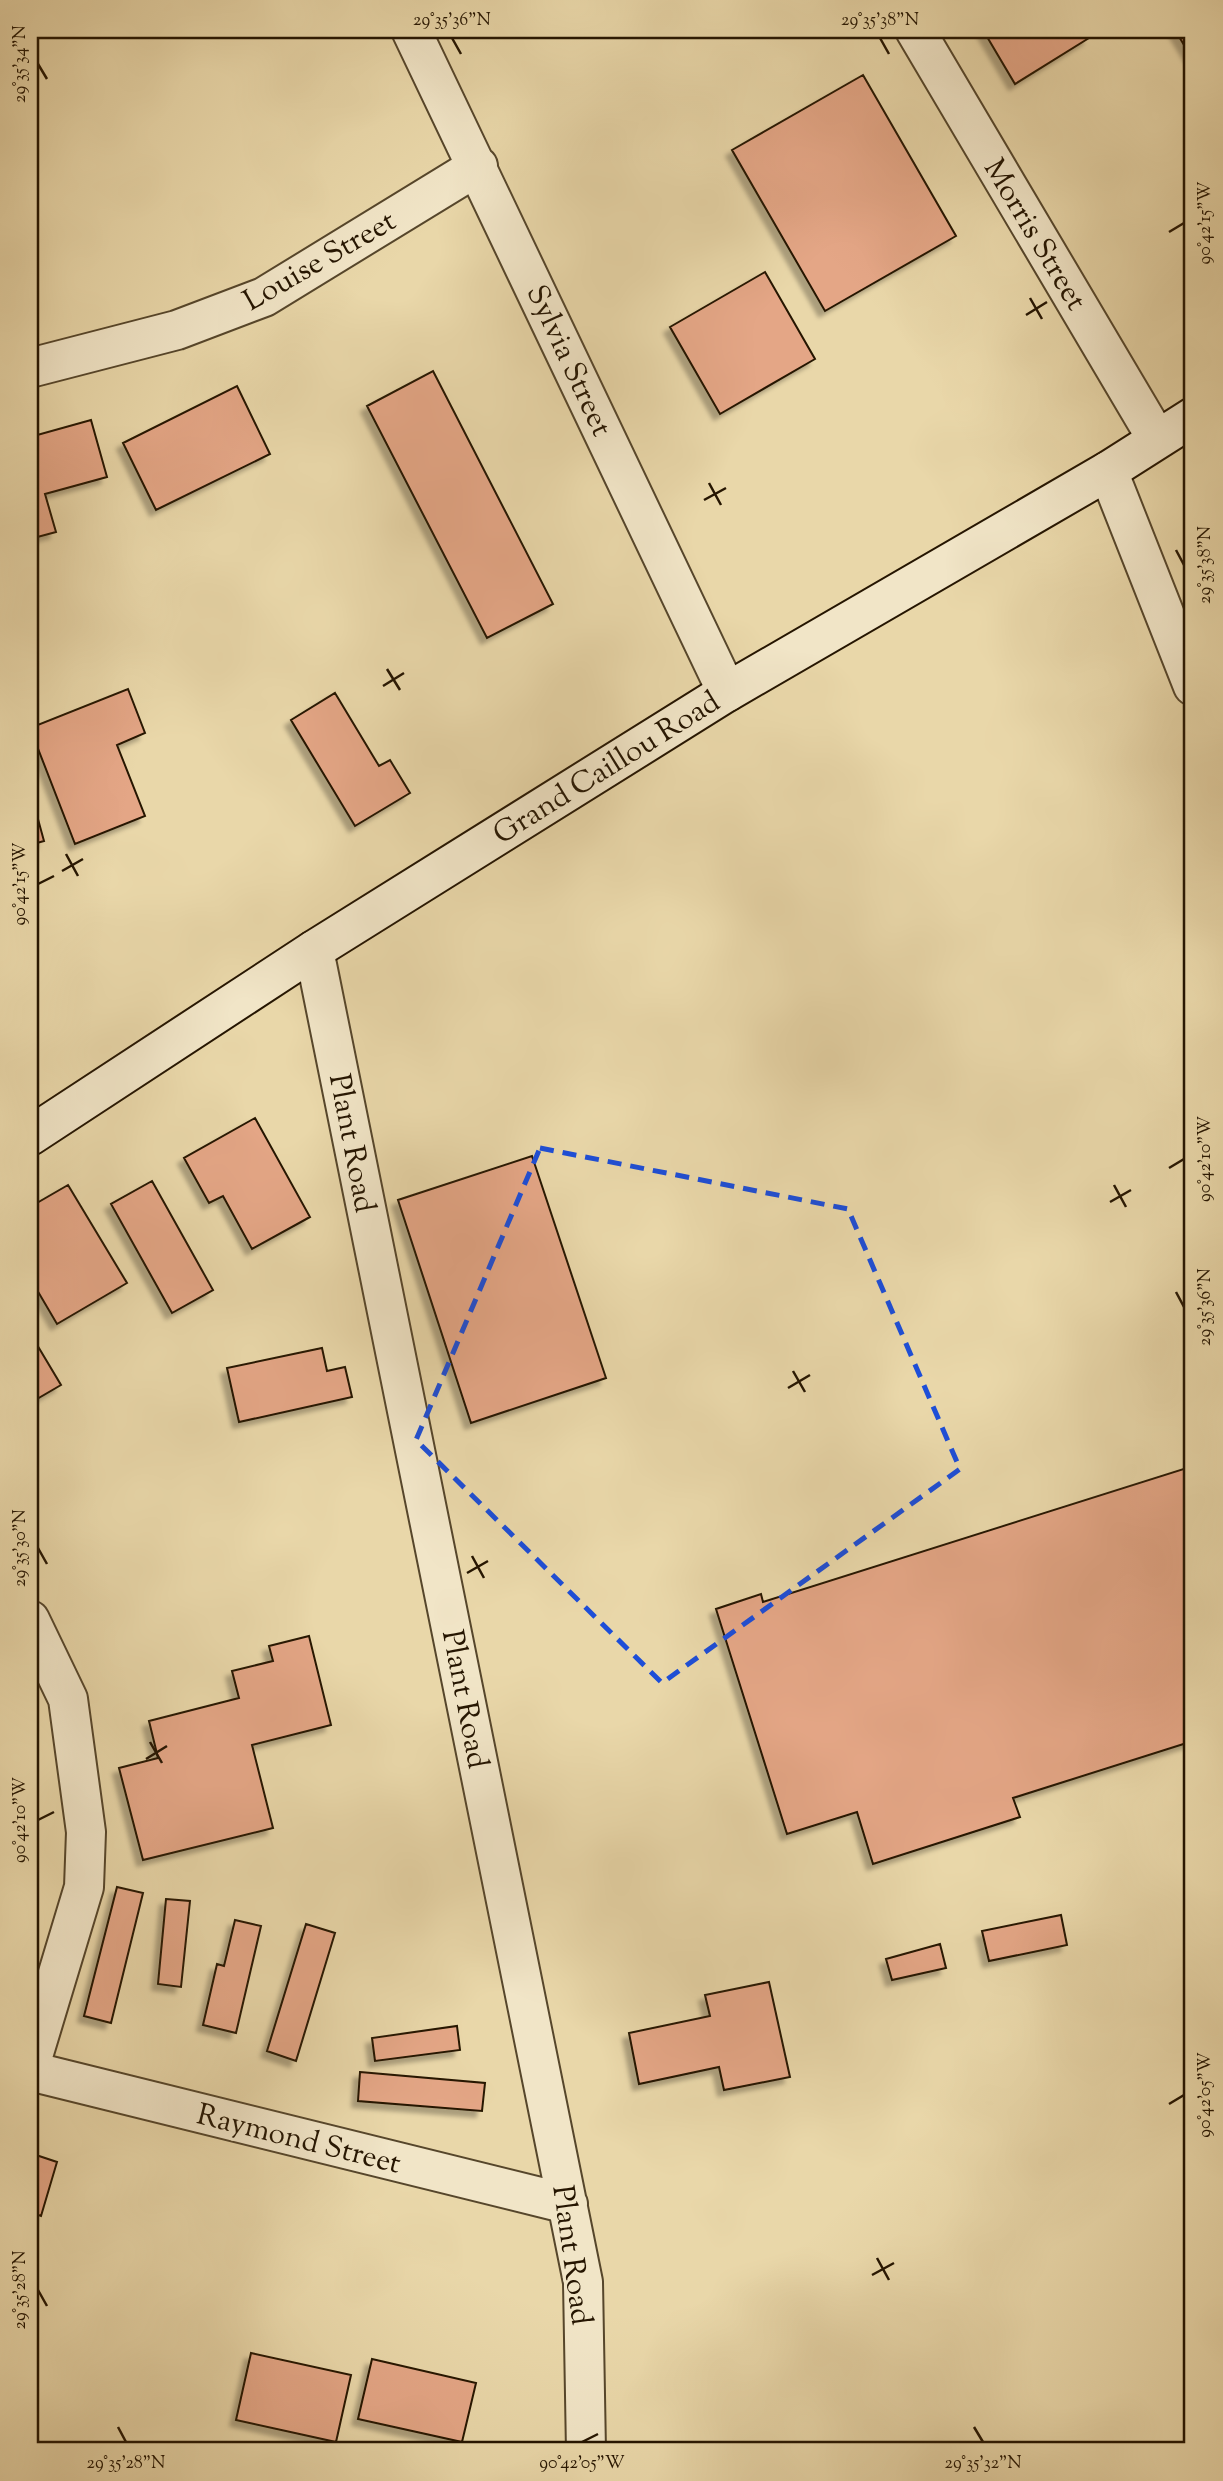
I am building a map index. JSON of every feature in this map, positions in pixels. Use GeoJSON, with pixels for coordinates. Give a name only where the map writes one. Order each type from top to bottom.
{"type":"FeatureCollection","features":[{"type":"Feature","properties":{"kind":"street","name":"Sylvia Street"},"geometry":{"type":"LineString","coordinates":[[411,30],[727,692]]}},
{"type":"Feature","properties":{"kind":"street","name":"Morris Street"},"geometry":{"type":"LineString","coordinates":[[915,30],[1157,439]]}},
{"type":"Feature","properties":{"kind":"street","name":"Louise Street"},"geometry":{"type":"LineString","coordinates":[[30,368],[177,330],[264,297],[478,166]]}},
{"type":"Feature","properties":{"kind":"street","name":"Grand Caillou Road"},"geometry":{"type":"LineString","coordinates":[[30,1136],[314,950],[727,692],[1108,471],[1193,416]]}},
{"type":"Feature","properties":{"kind":"street"},"geometry":{"type":"LineString","coordinates":[[1108,471],[1193,686]]}},
{"type":"Feature","properties":{"kind":"street","name":"Plant Road"},"geometry":{"type":"LineString","coordinates":[[314,950],[583,2282],[586,2451]]}},
{"type":"Feature","properties":{"kind":"street"},"geometry":{"type":"LineString","coordinates":[[30,1619],[68,1699],[86,1832],[84,1887],[30,2066]]}},
{"type":"Feature","properties":{"kind":"street","name":"Raymond Street"},"geometry":{"type":"LineString","coordinates":[[30,2071],[568,2204]]}},
{"type":"Feature","properties":{"kind":"highlighted area"},"geometry":{"type":"Polygon","coordinates":[[[540,1148],[848,1209],[960,1469],[662,1683],[416,1440],[540,1148]]]}},
{"type":"Feature","properties":{"kind":"building"},"geometry":{"type":"Polygon","coordinates":[[[983,30],[1084,30],[1089,38],[1015,84],[983,30]]]}},
{"type":"Feature","properties":{"kind":"building"},"geometry":{"type":"Polygon","coordinates":[[[1175,30],[1193,30],[1193,60],[1175,30]]]}},
{"type":"Feature","properties":{"kind":"building"},"geometry":{"type":"Polygon","coordinates":[[[863,75],[956,236],[825,311],[732,150],[863,75]]]}},
{"type":"Feature","properties":{"kind":"building"},"geometry":{"type":"Polygon","coordinates":[[[765,272],[815,359],[720,414],[670,327],[765,272]]]}},
{"type":"Feature","properties":{"kind":"building"},"geometry":{"type":"Polygon","coordinates":[[[433,371],[553,604],[487,638],[367,406],[433,371]]]}},
{"type":"Feature","properties":{"kind":"building"},"geometry":{"type":"Polygon","coordinates":[[[237,386],[270,454],[156,510],[123,443],[237,386]]]}},
{"type":"Feature","properties":{"kind":"building"},"geometry":{"type":"Polygon","coordinates":[[[91,420],[107,477],[45,494],[56,532],[30,539],[30,437],[91,420]]]}},
{"type":"Feature","properties":{"kind":"building"},"geometry":{"type":"Polygon","coordinates":[[[128,689],[145,733],[117,745],[145,816],[75,844],[30,728],[128,689]]]}},
{"type":"Feature","properties":{"kind":"building"},"geometry":{"type":"Polygon","coordinates":[[[335,693],[379,766],[390,760],[410,793],[355,826],[291,720],[335,693]]]}},
{"type":"Feature","properties":{"kind":"building"},"geometry":{"type":"Polygon","coordinates":[[[30,790],[44,841],[30,845],[30,790]]]}},
{"type":"Feature","properties":{"kind":"building"},"geometry":{"type":"Polygon","coordinates":[[[255,1118],[310,1217],[252,1249],[223,1196],[209,1203],[184,1158],[255,1118]]]}},
{"type":"Feature","properties":{"kind":"building"},"geometry":{"type":"Polygon","coordinates":[[[532,1156],[606,1378],[471,1423],[398,1200],[532,1156]]]}},
{"type":"Feature","properties":{"kind":"building"},"geometry":{"type":"Polygon","coordinates":[[[152,1181],[213,1290],[172,1313],[111,1204],[152,1181]]]}},
{"type":"Feature","properties":{"kind":"building"},"geometry":{"type":"Polygon","coordinates":[[[68,1185],[127,1283],[57,1324],[30,1278],[30,1207],[68,1185]]]}},
{"type":"Feature","properties":{"kind":"building"},"geometry":{"type":"Polygon","coordinates":[[[30,1333],[61,1385],[30,1403],[30,1333]]]}},
{"type":"Feature","properties":{"kind":"building"},"geometry":{"type":"Polygon","coordinates":[[[322,1348],[327,1371],[345,1367],[352,1397],[239,1422],[227,1368],[322,1348]]]}},
{"type":"Feature","properties":{"kind":"building"},"geometry":{"type":"Polygon","coordinates":[[[1193,1466],[1193,1741],[1013,1798],[1020,1817],[873,1864],[857,1812],[787,1834],[716,1609],[761,1594],[763,1602],[1193,1466]]]}},
{"type":"Feature","properties":{"kind":"building"},"geometry":{"type":"Polygon","coordinates":[[[309,1636],[331,1725],[252,1745],[273,1828],[143,1860],[119,1768],[158,1758],[149,1721],[239,1698],[232,1671],[273,1661],[269,1646],[309,1636]]]}},
{"type":"Feature","properties":{"kind":"building"},"geometry":{"type":"Polygon","coordinates":[[[117,1887],[143,1893],[111,2023],[84,2016],[117,1887]]]}},
{"type":"Feature","properties":{"kind":"building"},"geometry":{"type":"Polygon","coordinates":[[[166,1899],[190,1901],[181,1987],[158,1984],[166,1899]]]}},
{"type":"Feature","properties":{"kind":"building"},"geometry":{"type":"Polygon","coordinates":[[[1061,1915],[1067,1945],[989,1961],[982,1931],[1061,1915]]]}},
{"type":"Feature","properties":{"kind":"building"},"geometry":{"type":"Polygon","coordinates":[[[235,1920],[261,1926],[236,2033],[203,2025],[217,1964],[224,1966],[235,1920]]]}},
{"type":"Feature","properties":{"kind":"building"},"geometry":{"type":"Polygon","coordinates":[[[306,1924],[335,1933],[296,2061],[267,2051],[306,1924]]]}},
{"type":"Feature","properties":{"kind":"building"},"geometry":{"type":"Polygon","coordinates":[[[940,1944],[946,1968],[892,1980],[886,1959],[940,1944]]]}},
{"type":"Feature","properties":{"kind":"building"},"geometry":{"type":"Polygon","coordinates":[[[769,1982],[790,2077],[724,2090],[719,2067],[639,2084],[629,2033],[710,2016],[705,1995],[769,1982]]]}},
{"type":"Feature","properties":{"kind":"building"},"geometry":{"type":"Polygon","coordinates":[[[457,2026],[460,2050],[375,2061],[372,2038],[457,2026]]]}},
{"type":"Feature","properties":{"kind":"building"},"geometry":{"type":"Polygon","coordinates":[[[360,2072],[485,2083],[482,2111],[358,2101],[360,2072]]]}},
{"type":"Feature","properties":{"kind":"building"},"geometry":{"type":"Polygon","coordinates":[[[30,2153],[57,2162],[41,2216],[30,2212],[30,2153]]]}},
{"type":"Feature","properties":{"kind":"building"},"geometry":{"type":"Polygon","coordinates":[[[251,2353],[351,2375],[336,2442],[236,2420],[251,2353]]]}},
{"type":"Feature","properties":{"kind":"building"},"geometry":{"type":"Polygon","coordinates":[[[372,2359],[476,2383],[462,2442],[358,2419],[372,2359]]]}}]}
